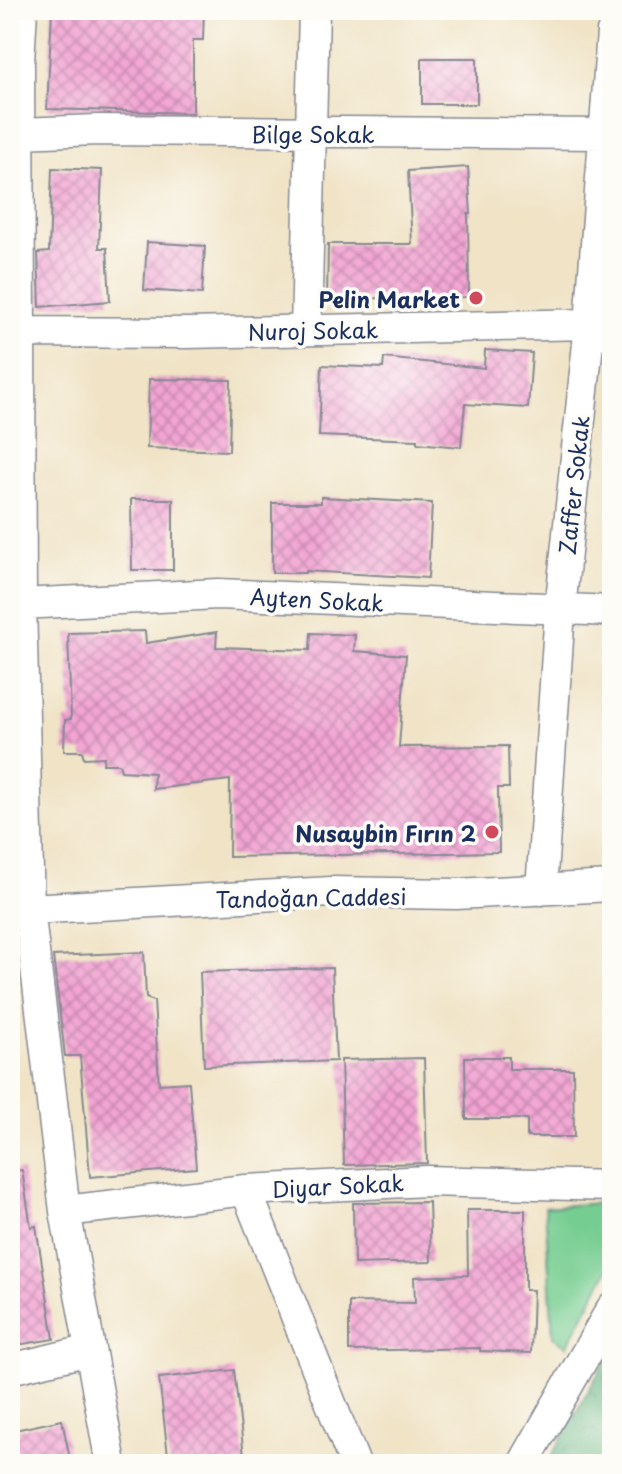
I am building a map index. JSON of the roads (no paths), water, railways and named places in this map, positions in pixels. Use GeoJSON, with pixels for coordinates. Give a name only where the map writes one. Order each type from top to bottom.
{"type":"FeatureCollection","features":[{"type":"Feature","properties":{"kind":"street"},"geometry":{"type":"LineString","coordinates":[[22,10],[15,332],[21,604],[20,909],[65,1211],[111,1464]]}},
{"type":"Feature","properties":{"kind":"street"},"geometry":{"type":"LineString","coordinates":[[306,330],[314,10]]}},
{"type":"Feature","properties":{"kind":"street","name":"Zaffer Sokak"},"geometry":{"type":"LineString","coordinates":[[541,890],[560,610],[601,330],[612,32]]}},
{"type":"Feature","properties":{"kind":"street","name":"Bilge Sokak"},"geometry":{"type":"LineString","coordinates":[[19,133],[97,130],[606,134]]}},
{"type":"Feature","properties":{"kind":"street","name":"Nuroj Sokak"},"geometry":{"type":"LineString","coordinates":[[15,332],[601,330]]}},
{"type":"Feature","properties":{"kind":"street","name":"Ayten Sokak"},"geometry":{"type":"LineString","coordinates":[[21,604],[218,594],[612,611]]}},
{"type":"Feature","properties":{"kind":"street","name":"Tandoğan Caddesi"},"geometry":{"type":"LineString","coordinates":[[20,909],[331,892],[456,894],[612,886]]}},
{"type":"Feature","properties":{"kind":"street","name":"Diyar Sokak"},"geometry":{"type":"LineString","coordinates":[[65,1211],[246,1190],[427,1181],[612,1186]]}},
{"type":"Feature","properties":{"kind":"street"},"geometry":{"type":"LineString","coordinates":[[246,1190],[355,1464]]}},
{"type":"Feature","properties":{"kind":"street"},"geometry":{"type":"LineString","coordinates":[[523,1464],[612,1308]]}},
{"type":"Feature","properties":{"kind":"street"},"geometry":{"type":"LineString","coordinates":[[10,1369],[90,1350]]}},
{"type":"Feature","properties":{"kind":"place","name":"Pelin Market"},"geometry":{"type":"Point","coordinates":[476,298]}},
{"type":"Feature","properties":{"kind":"place","name":"Nusaybin Fırın 2"},"geometry":{"type":"Point","coordinates":[492,832]}}]}
